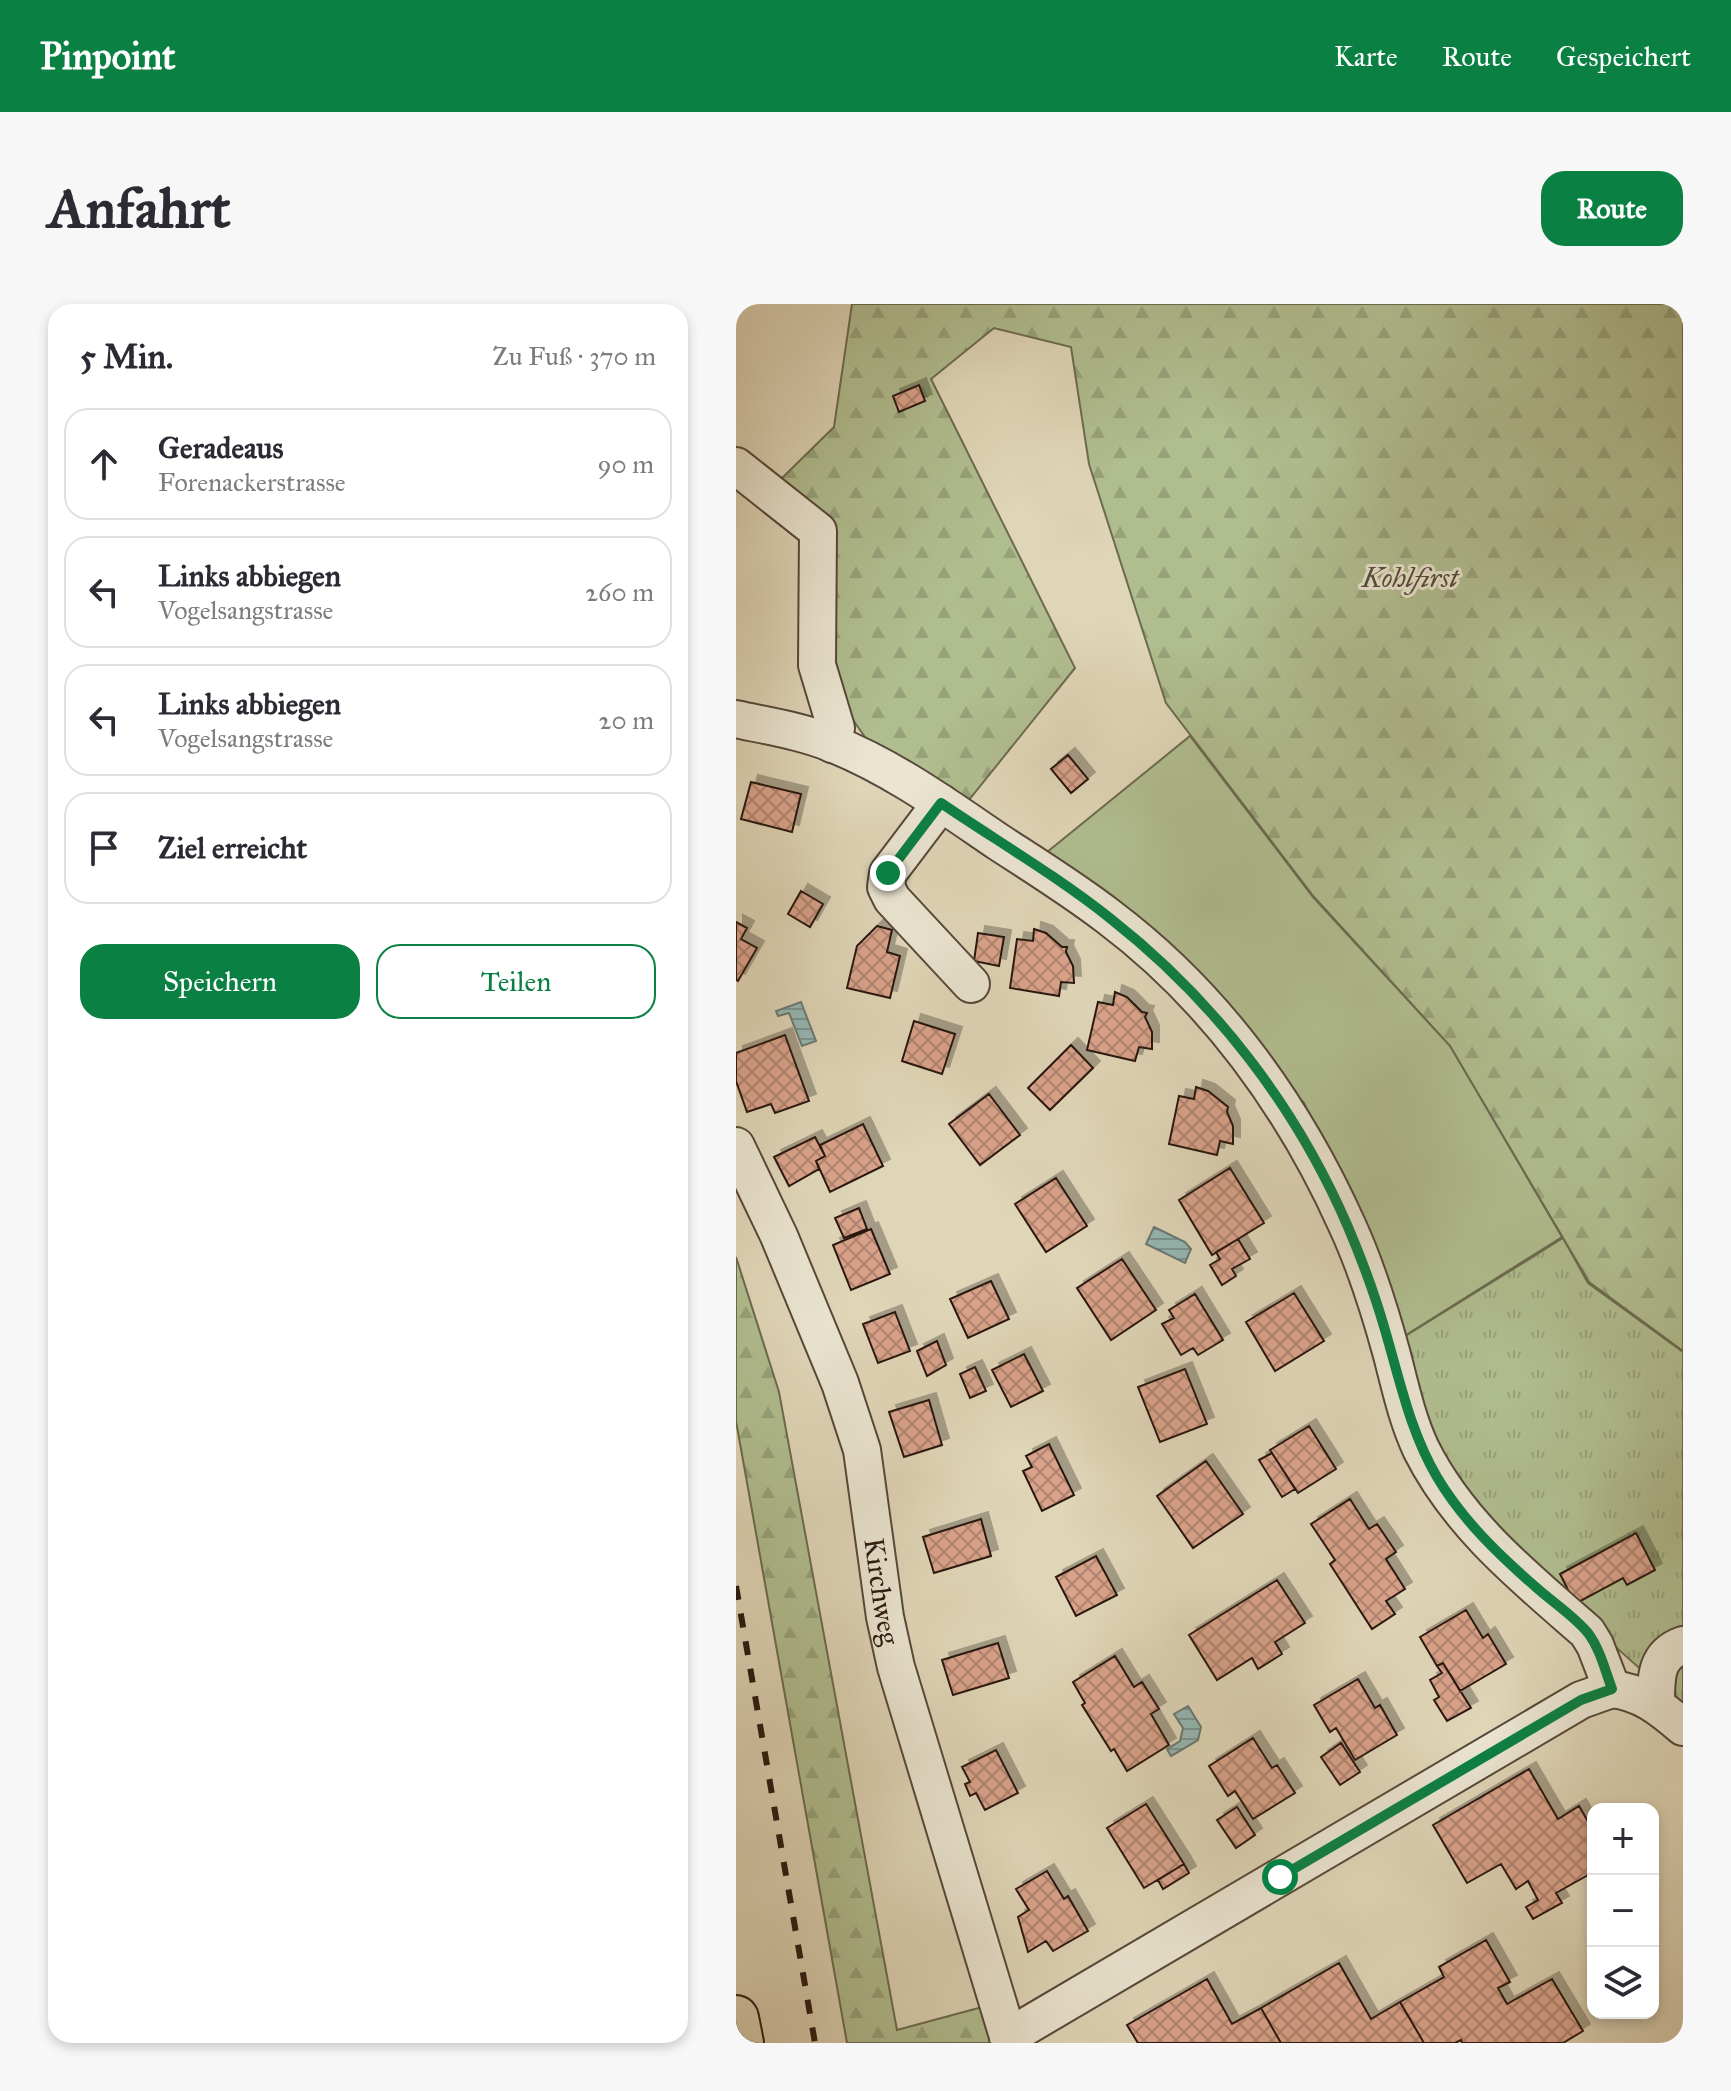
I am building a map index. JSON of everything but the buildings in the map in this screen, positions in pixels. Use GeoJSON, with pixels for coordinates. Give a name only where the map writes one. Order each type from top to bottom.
{"type":"FeatureCollection","features":[{"type":"Feature","properties":{"kind":"main road"},"geometry":{"type":"LineString","coordinates":[[736,2018],[741,2043]]}},
{"type":"Feature","properties":{"kind":"street"},"geometry":{"type":"LineString","coordinates":[[736,466],[818,531],[817,665],[836,728],[832,744]]}},
{"type":"Feature","properties":{"kind":"street"},"geometry":{"type":"LineString","coordinates":[[736,719],[785,729],[832,744],[889,771],[1097,909],[1196,994],[1261,1073],[1303,1140],[1348,1227],[1384,1328],[1408,1414],[1420,1447],[1433,1469],[1477,1532],[1587,1632],[1612,1689]]}},
{"type":"Feature","properties":{"kind":"street"},"geometry":{"type":"LineString","coordinates":[[941,803],[888,873],[886,887],[892,899],[971,984]]}},
{"type":"Feature","properties":{"kind":"street","name":"Kirchweg"},"geometry":{"type":"LineString","coordinates":[[736,1146],[779,1236],[840,1383],[862,1450],[885,1617],[896,1667],[1009,2040]]}},
{"type":"Feature","properties":{"kind":"street"},"geometry":{"type":"LineString","coordinates":[[1669,1716],[1657,1673],[1661,1661],[1669,1652],[1683,1645]]}},
{"type":"Feature","properties":{"kind":"street"},"geometry":{"type":"LineString","coordinates":[[1009,2040],[1581,1700],[1612,1689],[1636,1693],[1669,1716]]}},
{"type":"Feature","properties":{"kind":"green space","name":"Kohlfirst"},"geometry":{"type":"Polygon","coordinates":[[[852,304],[1683,304],[1683,1351],[1589,1282],[1450,1046],[1314,897],[1166,703],[1089,464],[1071,347],[994,328],[931,379],[1075,668],[965,805],[872,747],[834,693],[826,530],[780,480],[834,427],[852,304]]]}},
{"type":"Feature","properties":{"kind":"green space"},"geometry":{"type":"Polygon","coordinates":[[[1190,736],[1313,897],[1450,1046],[1562,1237],[1398,1340],[1385,1288],[1304,1103],[1162,949],[1041,857],[1190,736]]]}},
{"type":"Feature","properties":{"kind":"green space"},"geometry":{"type":"Polygon","coordinates":[[[1563,1238],[1588,1283],[1683,1352],[1683,1707],[1499,1543],[1434,1451],[1399,1340],[1563,1238]]]}},
{"type":"Feature","properties":{"kind":"green space"},"geometry":{"type":"Polygon","coordinates":[[[736,1257],[779,1392],[897,2030],[986,2006],[1001,2043],[847,2043],[736,1421],[736,1257]]]}},
{"type":"Feature","properties":{"kind":"water"},"geometry":{"type":"Polygon","coordinates":[[[801,1002],[816,1041],[802,1046],[789,1013],[778,1016],[776,1011],[801,1002]]]}},
{"type":"Feature","properties":{"kind":"water"},"geometry":{"type":"Polygon","coordinates":[[[1154,1227],[1185,1242],[1191,1249],[1185,1263],[1146,1244],[1154,1227]]]}},
{"type":"Feature","properties":{"kind":"water"},"geometry":{"type":"Polygon","coordinates":[[[1188,1706],[1201,1727],[1198,1740],[1171,1756],[1167,1749],[1180,1741],[1183,1728],[1174,1714],[1188,1706]]]}},
{"type":"Feature","properties":{"kind":"railway"},"geometry":{"type":"LineString","coordinates":[[736,1586],[815,2043]]}},
{"type":"Feature","properties":{"kind":"route"},"geometry":{"type":"LineString","coordinates":[[888,873],[941,803],[1109,917],[1196,994],[1261,1073],[1327,1184],[1361,1260],[1420,1447],[1439,1481],[1477,1532],[1587,1632],[1601,1658],[1612,1689],[1581,1700],[1280,1877]]}}]}
